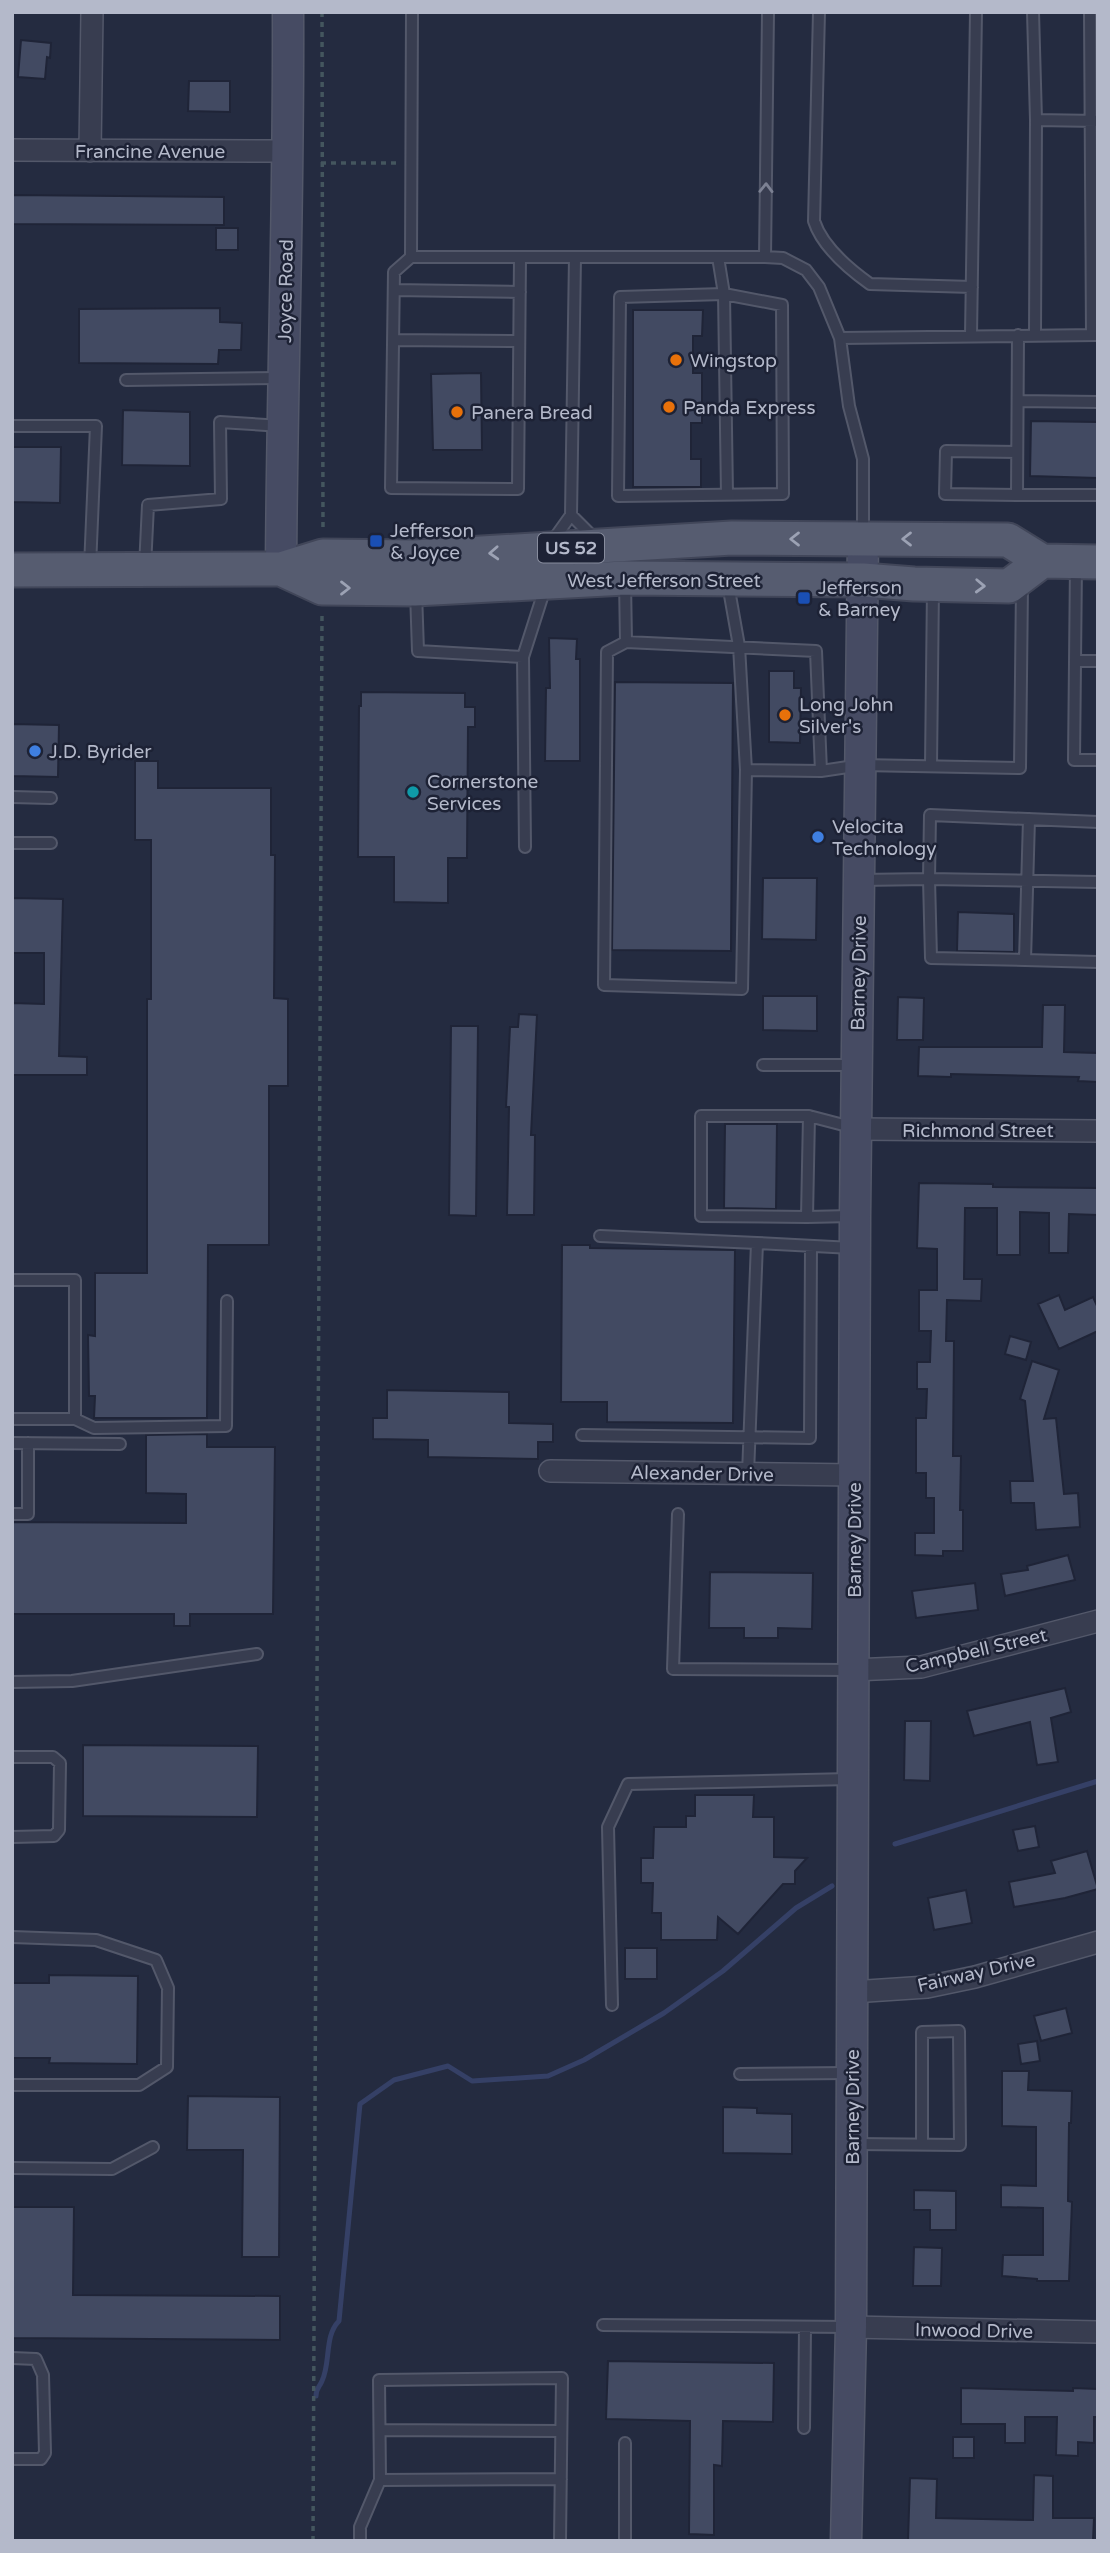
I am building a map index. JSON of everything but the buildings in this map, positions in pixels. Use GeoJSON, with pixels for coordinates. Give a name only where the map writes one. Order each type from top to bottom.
{"type":"FeatureCollection","features":[{"type":"Feature","properties":{"kind":"main road","name":"West Jefferson Street"},"geometry":{"type":"LineString","coordinates":[[281,569],[322,588],[415,589],[547,565],[601,545],[732,538],[1008,540],[1032,568]]}},
{"type":"Feature","properties":{"kind":"main road","name":"West Jefferson Street"},"geometry":{"type":"LineString","coordinates":[[12,570],[281,569],[323,556],[415,557],[547,565],[625,578],[863,580],[1009,586],[1032,568],[1087,561]]}},
{"type":"Feature","properties":{"kind":"street"},"geometry":{"type":"LineString","coordinates":[[90,150],[92,12]]}},
{"type":"Feature","properties":{"kind":"street","name":"Joyce Road"},"geometry":{"type":"LineString","coordinates":[[281,569],[288,12]]}},
{"type":"Feature","properties":{"kind":"street","name":"Francine Avenue"},"geometry":{"type":"LineString","coordinates":[[12,150],[288,150]]}},
{"type":"Feature","properties":{"kind":"street","name":"Barney Drive"},"geometry":{"type":"LineString","coordinates":[[846,2541],[852,2073],[856,1065],[863,539]]}},
{"type":"Feature","properties":{"kind":"street","name":"Richmond Street"},"geometry":{"type":"LineString","coordinates":[[857,1129],[1098,1131]]}},
{"type":"Feature","properties":{"kind":"street","name":"Alexander Drive"},"geometry":{"type":"LineString","coordinates":[[551,1471],[854,1475]]}},
{"type":"Feature","properties":{"kind":"street","name":"Campbell Street"},"geometry":{"type":"LineString","coordinates":[[853,1670],[921,1667],[1098,1620]]}},
{"type":"Feature","properties":{"kind":"street","name":"Fairway Drive"},"geometry":{"type":"LineString","coordinates":[[852,1992],[928,1987],[1098,1942]]}},
{"type":"Feature","properties":{"kind":"street","name":"Inwood Drive"},"geometry":{"type":"LineString","coordinates":[[850,2327],[1098,2332]]}},
{"type":"Feature","properties":{"kind":"lane"},"geometry":{"type":"LineString","coordinates":[[411,257],[412,12]]}},
{"type":"Feature","properties":{"kind":"lane"},"geometry":{"type":"LineString","coordinates":[[765,257],[768,12]]}},
{"type":"Feature","properties":{"kind":"lane"},"geometry":{"type":"LineString","coordinates":[[818,12],[814,221],[818,235],[858,276],[870,284],[972,287]]}},
{"type":"Feature","properties":{"kind":"lane"},"geometry":{"type":"LineString","coordinates":[[971,335],[976,12]]}},
{"type":"Feature","properties":{"kind":"lane"},"geometry":{"type":"LineString","coordinates":[[1033,12],[1036,120],[1035,335]]}},
{"type":"Feature","properties":{"kind":"lane"},"geometry":{"type":"LineString","coordinates":[[840,338],[1095,335],[1094,120],[1090,12]]}},
{"type":"Feature","properties":{"kind":"lane"},"geometry":{"type":"LineString","coordinates":[[1036,120],[1094,120]]}},
{"type":"Feature","properties":{"kind":"lane"},"geometry":{"type":"LineString","coordinates":[[520,257],[518,489],[391,488],[394,272],[411,257],[520,257],[765,257],[783,258],[806,270],[819,287],[840,338],[849,406],[863,459],[863,539]]}},
{"type":"Feature","properties":{"kind":"lane"},"geometry":{"type":"LineString","coordinates":[[525,847],[523,657],[547,565],[571,515],[575,257]]}},
{"type":"Feature","properties":{"kind":"lane"},"geometry":{"type":"LineString","coordinates":[[718,257],[724,294],[727,495]]}},
{"type":"Feature","properties":{"kind":"lane"},"geometry":{"type":"LineString","coordinates":[[394,290],[520,292]]}},
{"type":"Feature","properties":{"kind":"lane"},"geometry":{"type":"LineString","coordinates":[[724,294],[782,305],[783,494],[618,496],[620,297],[724,294]]}},
{"type":"Feature","properties":{"kind":"lane"},"geometry":{"type":"LineString","coordinates":[[1017,495],[1018,335]]}},
{"type":"Feature","properties":{"kind":"lane"},"geometry":{"type":"LineString","coordinates":[[394,340],[519,341]]}},
{"type":"Feature","properties":{"kind":"lane"},"geometry":{"type":"LineString","coordinates":[[126,380],[283,378]]}},
{"type":"Feature","properties":{"kind":"lane"},"geometry":{"type":"LineString","coordinates":[[1018,401],[1098,402]]}},
{"type":"Feature","properties":{"kind":"lane"},"geometry":{"type":"LineString","coordinates":[[145,570],[148,505],[221,499],[220,422],[282,426]]}},
{"type":"Feature","properties":{"kind":"lane"},"geometry":{"type":"LineString","coordinates":[[12,426],[96,426],[90,569]]}},
{"type":"Feature","properties":{"kind":"lane"},"geometry":{"type":"LineString","coordinates":[[1017,452],[946,451],[945,494],[1098,495]]}},
{"type":"Feature","properties":{"kind":"lane"},"geometry":{"type":"LineString","coordinates":[[571,515],[601,545]]}},
{"type":"Feature","properties":{"kind":"lane"},"geometry":{"type":"LineString","coordinates":[[1087,561],[1075,661],[1074,760],[1098,760]]}},
{"type":"Feature","properties":{"kind":"lane"},"geometry":{"type":"LineString","coordinates":[[746,771],[821,771],[862,765],[1020,768],[1032,568]]}},
{"type":"Feature","properties":{"kind":"lane"},"geometry":{"type":"LineString","coordinates":[[625,578],[626,642]]}},
{"type":"Feature","properties":{"kind":"lane"},"geometry":{"type":"LineString","coordinates":[[727,578],[739,646],[746,771],[742,989],[604,985],[607,652],[626,642],[739,646],[816,651],[821,771]]}},
{"type":"Feature","properties":{"kind":"lane"},"geometry":{"type":"LineString","coordinates":[[931,766],[933,584]]}},
{"type":"Feature","properties":{"kind":"lane"},"geometry":{"type":"LineString","coordinates":[[415,589],[418,651],[523,657]]}},
{"type":"Feature","properties":{"kind":"lane"},"geometry":{"type":"LineString","coordinates":[[1075,661],[1098,661]]}},
{"type":"Feature","properties":{"kind":"lane"},"geometry":{"type":"LineString","coordinates":[[12,797],[51,798]]}},
{"type":"Feature","properties":{"kind":"lane"},"geometry":{"type":"LineString","coordinates":[[1098,822],[930,815],[929,879],[931,958],[1098,962]]}},
{"type":"Feature","properties":{"kind":"lane"},"geometry":{"type":"LineString","coordinates":[[1026,960],[1029,819]]}},
{"type":"Feature","properties":{"kind":"lane"},"geometry":{"type":"LineString","coordinates":[[12,842],[51,844]]}},
{"type":"Feature","properties":{"kind":"lane"},"geometry":{"type":"LineString","coordinates":[[859,880],[1098,882]]}},
{"type":"Feature","properties":{"kind":"lane"},"geometry":{"type":"LineString","coordinates":[[763,1065],[856,1065]]}},
{"type":"Feature","properties":{"kind":"lane"},"geometry":{"type":"LineString","coordinates":[[807,1217],[809,1115]]}},
{"type":"Feature","properties":{"kind":"lane"},"geometry":{"type":"LineString","coordinates":[[855,1216],[701,1216],[701,1116],[809,1115],[857,1129]]}},
{"type":"Feature","properties":{"kind":"lane"},"geometry":{"type":"LineString","coordinates":[[600,1236],[855,1248]]}},
{"type":"Feature","properties":{"kind":"lane"},"geometry":{"type":"LineString","coordinates":[[748,1474],[757,1243]]}},
{"type":"Feature","properties":{"kind":"lane"},"geometry":{"type":"LineString","coordinates":[[582,1435],[810,1438],[811,1246]]}},
{"type":"Feature","properties":{"kind":"lane"},"geometry":{"type":"LineString","coordinates":[[12,1280],[75,1280],[75,1419]]}},
{"type":"Feature","properties":{"kind":"lane"},"geometry":{"type":"LineString","coordinates":[[12,1419],[75,1419],[94,1428],[226,1426],[227,1301]]}},
{"type":"Feature","properties":{"kind":"lane"},"geometry":{"type":"LineString","coordinates":[[12,1443],[120,1444]]}},
{"type":"Feature","properties":{"kind":"lane"},"geometry":{"type":"LineString","coordinates":[[12,1514],[27,1514],[28,1443]]}},
{"type":"Feature","properties":{"kind":"lane"},"geometry":{"type":"LineString","coordinates":[[678,1514],[673,1669],[853,1670]]}},
{"type":"Feature","properties":{"kind":"lane"},"geometry":{"type":"LineString","coordinates":[[12,1682],[72,1681],[257,1654]]}},
{"type":"Feature","properties":{"kind":"lane"},"geometry":{"type":"LineString","coordinates":[[12,1757],[53,1757],[60,1763],[60,1830],[54,1836],[12,1837]]}},
{"type":"Feature","properties":{"kind":"lane"},"geometry":{"type":"LineString","coordinates":[[612,2005],[608,1827],[628,1783],[853,1779]]}},
{"type":"Feature","properties":{"kind":"lane"},"geometry":{"type":"LineString","coordinates":[[12,1937],[96,1940],[156,1960],[168,1988],[167,2067],[139,2085],[12,2085]]}},
{"type":"Feature","properties":{"kind":"lane"},"geometry":{"type":"LineString","coordinates":[[851,2144],[960,2146],[959,2032],[922,2032],[922,2145]]}},
{"type":"Feature","properties":{"kind":"lane"},"geometry":{"type":"LineString","coordinates":[[740,2074],[852,2073]]}},
{"type":"Feature","properties":{"kind":"lane"},"geometry":{"type":"LineString","coordinates":[[12,2168],[112,2169],[153,2147]]}},
{"type":"Feature","properties":{"kind":"lane"},"geometry":{"type":"LineString","coordinates":[[603,2325],[850,2327]]}},
{"type":"Feature","properties":{"kind":"lane"},"geometry":{"type":"LineString","coordinates":[[804,2428],[805,2327]]}},
{"type":"Feature","properties":{"kind":"lane"},"geometry":{"type":"LineString","coordinates":[[12,2358],[36,2358],[43,2375],[45,2453],[41,2459],[12,2459]]}},
{"type":"Feature","properties":{"kind":"lane"},"geometry":{"type":"LineString","coordinates":[[360,2541],[360,2527],[380,2480],[379,2380],[562,2378],[560,2541]]}},
{"type":"Feature","properties":{"kind":"lane"},"geometry":{"type":"LineString","coordinates":[[380,2430],[561,2431]]}},
{"type":"Feature","properties":{"kind":"lane"},"geometry":{"type":"LineString","coordinates":[[625,2443],[625,2541]]}},
{"type":"Feature","properties":{"kind":"lane"},"geometry":{"type":"LineString","coordinates":[[380,2480],[561,2479]]}},
{"type":"Feature","properties":{"kind":"path"},"geometry":{"type":"LineString","coordinates":[[322,12],[323,530]]}},
{"type":"Feature","properties":{"kind":"path"},"geometry":{"type":"LineString","coordinates":[[321,163],[412,162]]}},
{"type":"Feature","properties":{"kind":"path"},"geometry":{"type":"LineString","coordinates":[[313,2541],[322,607]]}},
{"type":"Feature","properties":{"kind":"waterway"},"geometry":{"type":"LineString","coordinates":[[895,1844],[1098,1781]]}},
{"type":"Feature","properties":{"kind":"waterway"},"geometry":{"type":"LineString","coordinates":[[316,2396],[325,2374],[331,2334],[339,2321],[360,2104],[394,2080],[448,2066],[472,2081],[548,2076],[584,2060],[664,2013],[723,1971],[796,1908],[832,1886]]}},
{"type":"Feature","properties":{"kind":"place","name":"Wingstop"},"geometry":{"type":"Point","coordinates":[676,360]}},
{"type":"Feature","properties":{"kind":"place","name":"Panda Express"},"geometry":{"type":"Point","coordinates":[669,407]}},
{"type":"Feature","properties":{"kind":"place","name":"Panera Bread"},"geometry":{"type":"Point","coordinates":[457,412]}},
{"type":"Feature","properties":{"kind":"place","name":"Jefferson & Joyce"},"geometry":{"type":"Point","coordinates":[376,541]}},
{"type":"Feature","properties":{"kind":"place","name":"Jefferson & Barney"},"geometry":{"type":"Point","coordinates":[804,598]}},
{"type":"Feature","properties":{"kind":"place","name":"Long John Silver's"},"geometry":{"type":"Point","coordinates":[785,715]}},
{"type":"Feature","properties":{"kind":"place","name":"J.D. Byrider"},"geometry":{"type":"Point","coordinates":[35,751]}},
{"type":"Feature","properties":{"kind":"place","name":"Cornerstone Services"},"geometry":{"type":"Point","coordinates":[413,792]}},
{"type":"Feature","properties":{"kind":"place","name":"Velocita Technology"},"geometry":{"type":"Point","coordinates":[818,837]}}]}
